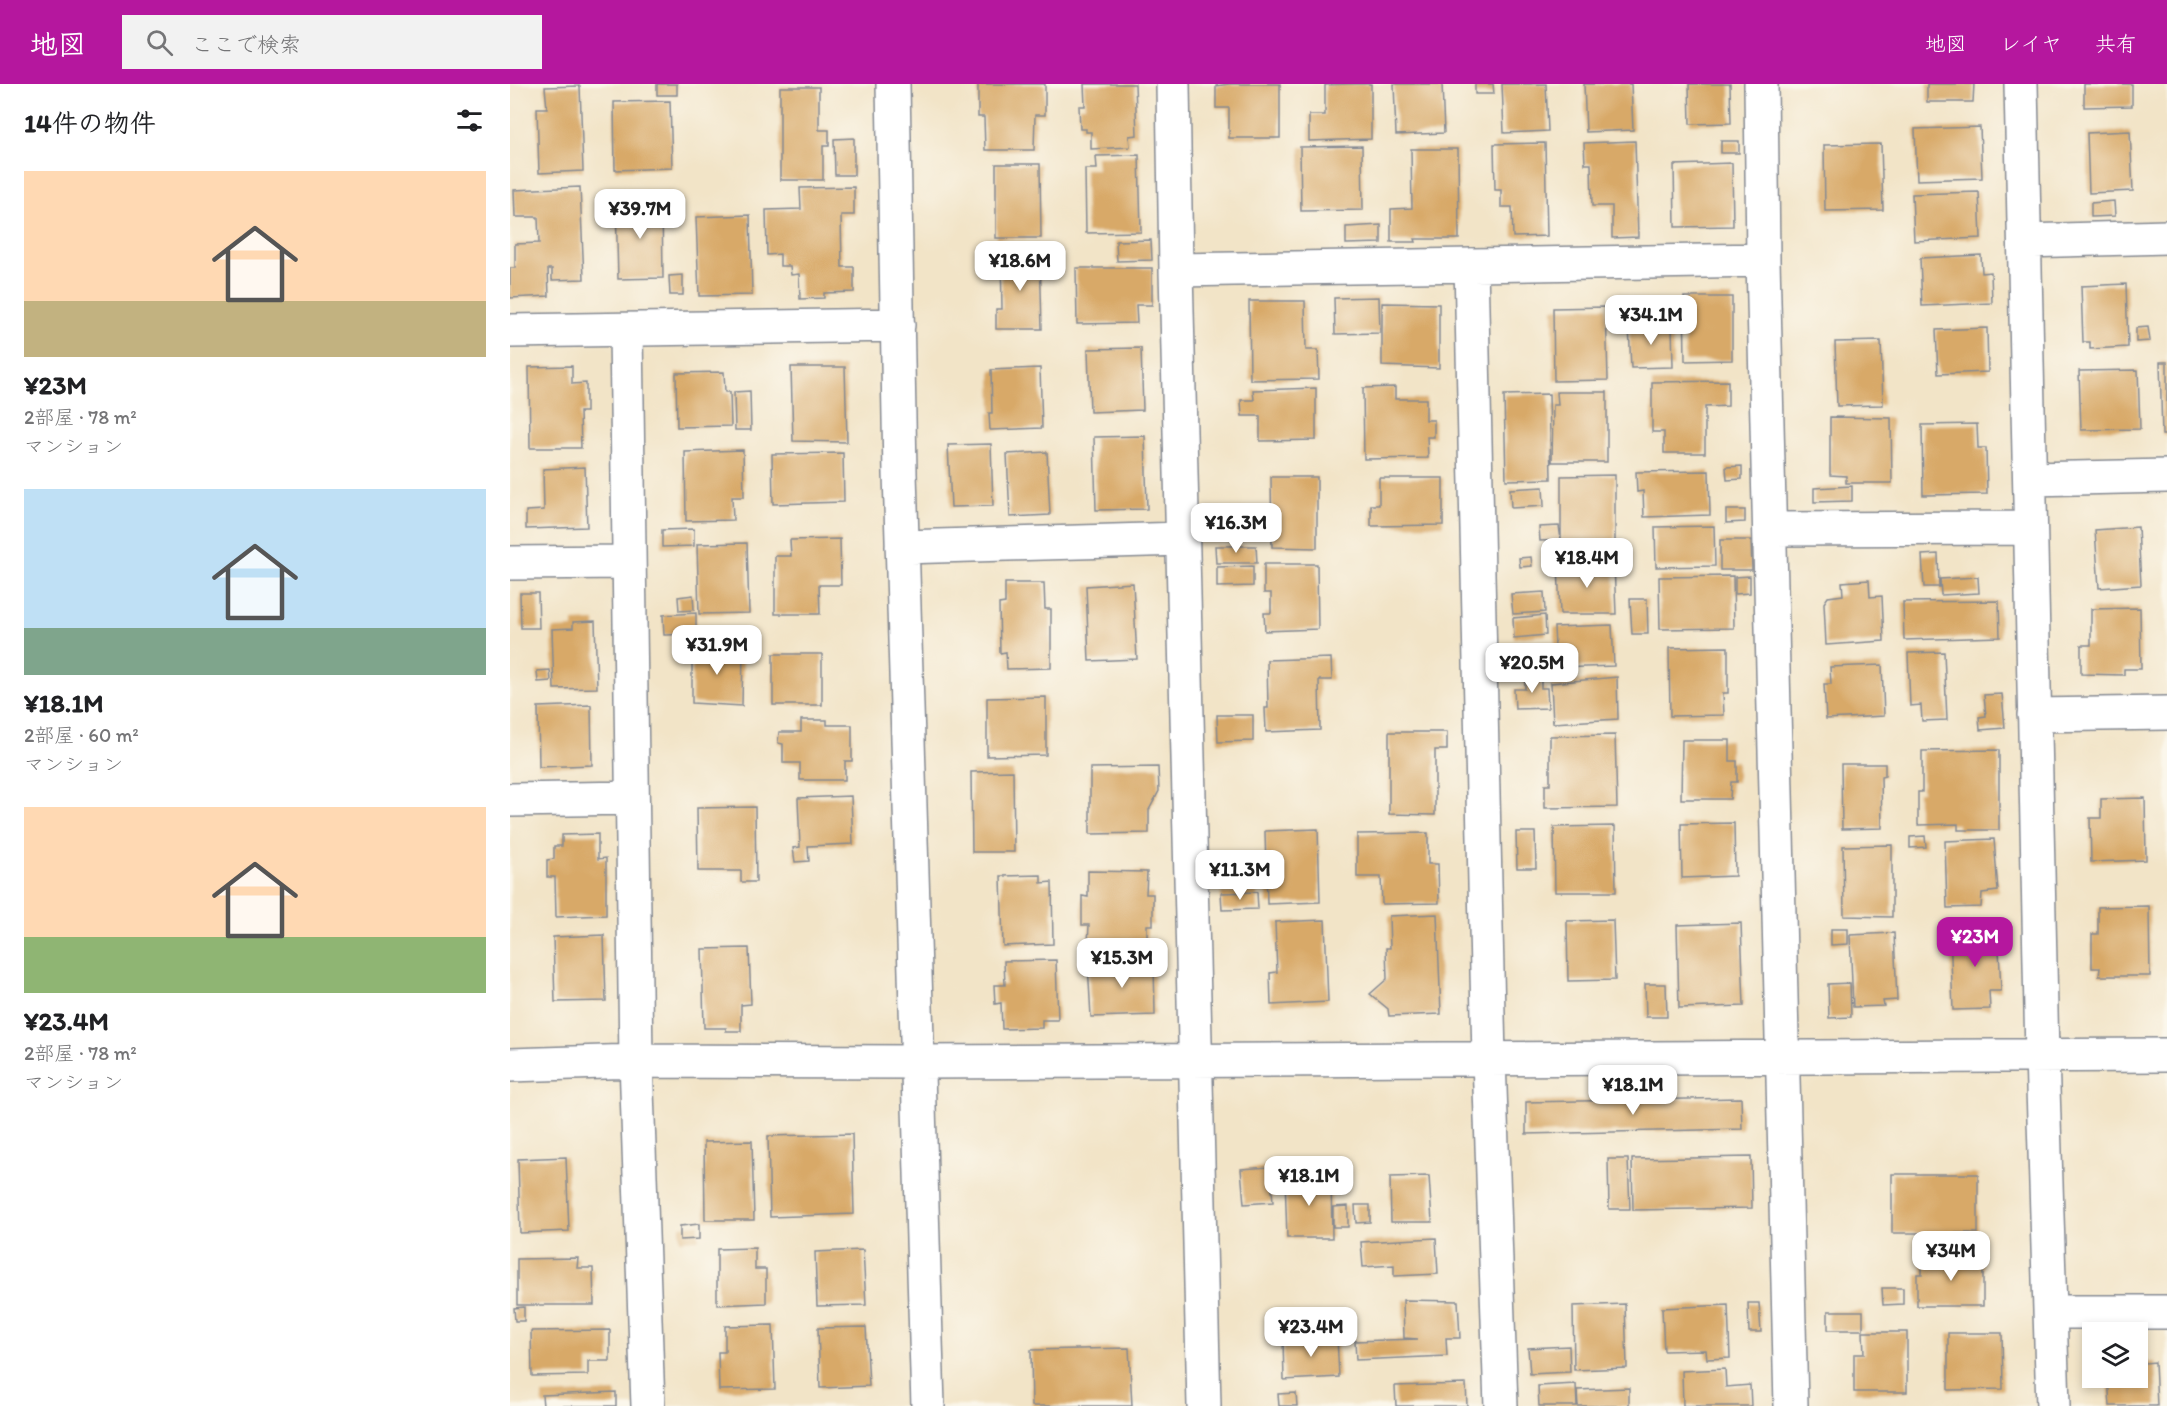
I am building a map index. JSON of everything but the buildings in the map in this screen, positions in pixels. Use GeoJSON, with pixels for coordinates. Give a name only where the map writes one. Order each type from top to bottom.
{"type":"FeatureCollection","features":[{"type":"Feature","properties":{"kind":"street"},"geometry":{"type":"LineString","coordinates":[[893,84],[902,547],[928,1406]]}},
{"type":"Feature","properties":{"kind":"street"},"geometry":{"type":"LineString","coordinates":[[1173,84],[1204,1406]]}},
{"type":"Feature","properties":{"kind":"street"},"geometry":{"type":"LineString","coordinates":[[1761,84],[1763,260],[1791,1406]]}},
{"type":"Feature","properties":{"kind":"street"},"geometry":{"type":"LineString","coordinates":[[2021,84],[2042,1056],[2053,1406]]}},
{"type":"Feature","properties":{"kind":"street"},"geometry":{"type":"LineString","coordinates":[[2025,241],[2167,237]]}},
{"type":"Feature","properties":{"kind":"street"},"geometry":{"type":"LineString","coordinates":[[1176,270],[1763,260]]}},
{"type":"Feature","properties":{"kind":"street"},"geometry":{"type":"LineString","coordinates":[[1471,265],[1489,1059],[1501,1406]]}},
{"type":"Feature","properties":{"kind":"street"},"geometry":{"type":"LineString","coordinates":[[510,331],[898,325]]}},
{"type":"Feature","properties":{"kind":"street"},"geometry":{"type":"LineString","coordinates":[[626,330],[636,1061],[648,1406]]}},
{"type":"Feature","properties":{"kind":"street"},"geometry":{"type":"LineString","coordinates":[[2030,479],[2167,476]]}},
{"type":"Feature","properties":{"kind":"street"},"geometry":{"type":"LineString","coordinates":[[1771,529],[2030,528]]}},
{"type":"Feature","properties":{"kind":"street"},"geometry":{"type":"LineString","coordinates":[[902,547],[1183,539]]}},
{"type":"Feature","properties":{"kind":"street"},"geometry":{"type":"LineString","coordinates":[[510,563],[630,562]]}},
{"type":"Feature","properties":{"kind":"street"},"geometry":{"type":"LineString","coordinates":[[2034,715],[2167,713]]}},
{"type":"Feature","properties":{"kind":"street"},"geometry":{"type":"LineString","coordinates":[[510,800],[632,798]]}},
{"type":"Feature","properties":{"kind":"street"},"geometry":{"type":"LineString","coordinates":[[510,1065],[636,1061],[918,1062],[2167,1055]]}},
{"type":"Feature","properties":{"kind":"street"},"geometry":{"type":"LineString","coordinates":[[2050,1312],[2167,1312]]}}]}
